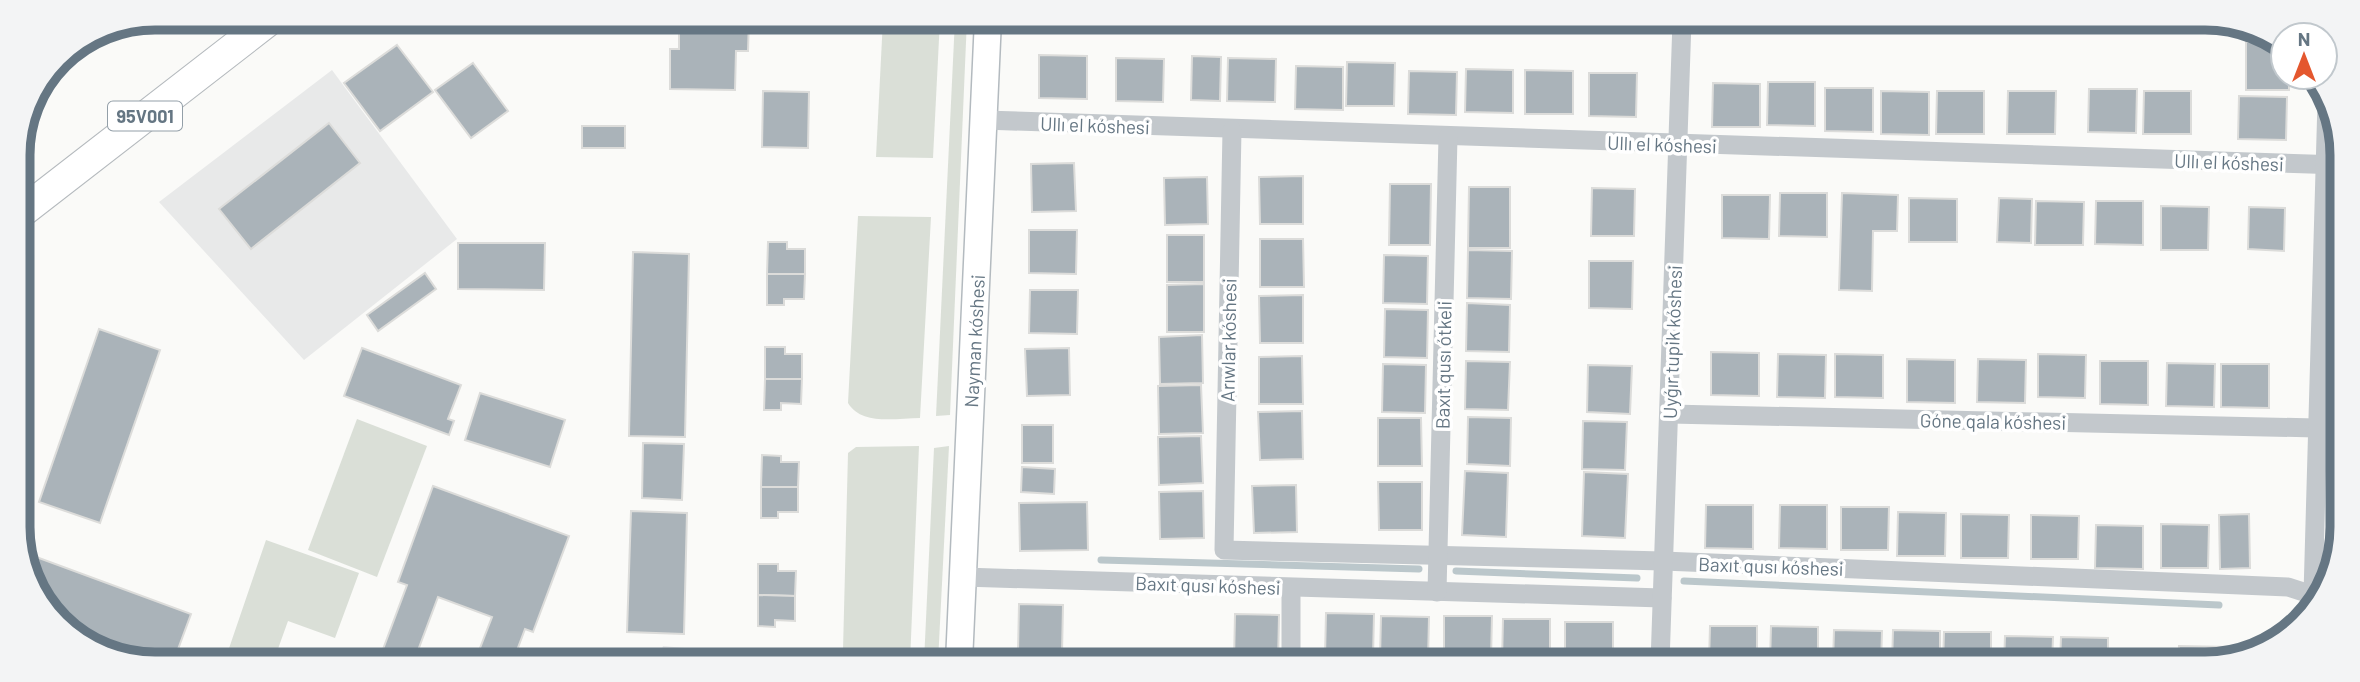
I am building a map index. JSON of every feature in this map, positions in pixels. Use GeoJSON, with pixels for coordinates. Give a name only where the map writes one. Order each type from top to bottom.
{"type":"FeatureCollection","features":[{"type":"Feature","properties":{"kind":"main road","name":"95V001"},"geometry":{"type":"LineString","coordinates":[[30,206],[257,30]]}},
{"type":"Feature","properties":{"kind":"main road","name":"Nayman kóshesi"},"geometry":{"type":"LineString","coordinates":[[959,652],[988,30]]}},
{"type":"Feature","properties":{"kind":"street","name":"Uyǵır tupik kóshesi"},"geometry":{"type":"LineString","coordinates":[[1660,652],[1682,30]]}},
{"type":"Feature","properties":{"kind":"street","name":"Ullı el kóshesi"},"geometry":{"type":"LineString","coordinates":[[984,120],[2330,165]]}},
{"type":"Feature","properties":{"kind":"street","name":"Arıwlar kóshesi"},"geometry":{"type":"LineString","coordinates":[[1224,550],[1232,130]]}},
{"type":"Feature","properties":{"kind":"street","name":"Baxıt qusı ótkeli"},"geometry":{"type":"LineString","coordinates":[[1437,592],[1448,137]]}},
{"type":"Feature","properties":{"kind":"street"},"geometry":{"type":"LineString","coordinates":[[2314,590],[2316,428],[2330,211]]}},
{"type":"Feature","properties":{"kind":"street","name":"Góne qala kóshesi"},"geometry":{"type":"LineString","coordinates":[[1670,414],[2316,428]]}},
{"type":"Feature","properties":{"kind":"street","name":"Baxıt qusı kóshesi"},"geometry":{"type":"LineString","coordinates":[[1224,550],[1663,561],[2288,587],[2311,594]]}},
{"type":"Feature","properties":{"kind":"street","name":"Baxıt qusı kóshesi"},"geometry":{"type":"LineString","coordinates":[[963,577],[1662,598]]}},
{"type":"Feature","properties":{"kind":"street"},"geometry":{"type":"LineString","coordinates":[[1291,588],[1291,652]]}},
{"type":"Feature","properties":{"kind":"shaded area"},"geometry":{"type":"Polygon","coordinates":[[[882,30],[939,30],[933,158],[876,157],[882,30]]]}},
{"type":"Feature","properties":{"kind":"shaded area"},"geometry":{"type":"Polygon","coordinates":[[[954,30],[967,30],[950,415],[936,416],[954,30]]]}},
{"type":"Feature","properties":{"kind":"shaded area"},"geometry":{"type":"Polygon","coordinates":[[[332,70],[457,239],[304,360],[159,202],[332,70]]]}},
{"type":"Feature","properties":{"kind":"shaded area"},"geometry":{"type":"Polygon","coordinates":[[[858,216],[931,217],[920,418],[871,418],[854,410],[848,403],[858,216]]]}},
{"type":"Feature","properties":{"kind":"shaded area"},"geometry":{"type":"Polygon","coordinates":[[[357,419],[427,446],[377,577],[308,550],[357,419]]]}},
{"type":"Feature","properties":{"kind":"shaded area"},"geometry":{"type":"Polygon","coordinates":[[[919,446],[910,652],[843,650],[848,453],[856,447],[919,446]]]}},
{"type":"Feature","properties":{"kind":"shaded area"},"geometry":{"type":"Polygon","coordinates":[[[949,446],[939,652],[924,652],[934,448],[949,446]]]}},
{"type":"Feature","properties":{"kind":"shaded area"},"geometry":{"type":"Polygon","coordinates":[[[266,540],[359,573],[335,638],[288,621],[277,652],[228,652],[266,540]]]}},
{"type":"Feature","properties":{"kind":"shaded area"},"geometry":{"type":"Polygon","coordinates":[[[663,646],[727,652],[661,652],[663,646]]]}},
{"type":"Feature","properties":{"kind":"building"},"geometry":{"type":"Polygon","coordinates":[[[679,30],[749,30],[748,51],[736,51],[735,90],[670,89],[670,49],[679,49],[679,30]]]}},
{"type":"Feature","properties":{"kind":"building"},"geometry":{"type":"Polygon","coordinates":[[[2246,42],[2259,42],[2269,47],[2269,90],[2246,90],[2246,42]]]}},
{"type":"Feature","properties":{"kind":"building"},"geometry":{"type":"Polygon","coordinates":[[[397,45],[433,92],[380,131],[344,83],[397,45]]]}},
{"type":"Feature","properties":{"kind":"building"},"geometry":{"type":"Polygon","coordinates":[[[1039,55],[1087,56],[1087,99],[1039,98],[1039,55]]]}},
{"type":"Feature","properties":{"kind":"building"},"geometry":{"type":"Polygon","coordinates":[[[1192,56],[1221,57],[1220,101],[1191,100],[1192,56]]]}},
{"type":"Feature","properties":{"kind":"building"},"geometry":{"type":"Polygon","coordinates":[[[1116,58],[1164,59],[1163,102],[1116,101],[1116,58]]]}},
{"type":"Feature","properties":{"kind":"building"},"geometry":{"type":"Polygon","coordinates":[[[1228,58],[1276,59],[1275,102],[1227,101],[1228,58]]]}},
{"type":"Feature","properties":{"kind":"building"},"geometry":{"type":"Polygon","coordinates":[[[1347,62],[1395,63],[1394,106],[1346,106],[1347,62]]]}},
{"type":"Feature","properties":{"kind":"building"},"geometry":{"type":"Polygon","coordinates":[[[473,63],[508,111],[471,138],[435,90],[473,63]]]}},
{"type":"Feature","properties":{"kind":"building"},"geometry":{"type":"Polygon","coordinates":[[[1296,66],[1343,67],[1343,110],[1295,109],[1296,66]]]}},
{"type":"Feature","properties":{"kind":"building"},"geometry":{"type":"Polygon","coordinates":[[[1466,69],[1513,70],[1513,113],[1465,112],[1466,69]]]}},
{"type":"Feature","properties":{"kind":"building"},"geometry":{"type":"Polygon","coordinates":[[[1525,70],[1573,71],[1573,114],[1525,114],[1525,70]]]}},
{"type":"Feature","properties":{"kind":"building"},"geometry":{"type":"Polygon","coordinates":[[[1409,71],[1457,72],[1456,115],[1408,114],[1409,71]]]}},
{"type":"Feature","properties":{"kind":"building"},"geometry":{"type":"Polygon","coordinates":[[[1589,73],[1637,73],[1636,117],[1589,116],[1589,73]]]}},
{"type":"Feature","properties":{"kind":"building"},"geometry":{"type":"Polygon","coordinates":[[[1768,82],[1815,82],[1815,126],[1767,125],[1768,82]]]}},
{"type":"Feature","properties":{"kind":"building"},"geometry":{"type":"Polygon","coordinates":[[[1713,83],[1760,84],[1760,127],[1712,127],[1713,83]]]}},
{"type":"Feature","properties":{"kind":"building"},"geometry":{"type":"Polygon","coordinates":[[[1825,88],[1873,88],[1873,132],[1825,131],[1825,88]]]}},
{"type":"Feature","properties":{"kind":"building"},"geometry":{"type":"Polygon","coordinates":[[[2089,89],[2137,89],[2136,133],[2088,132],[2089,89]]]}},
{"type":"Feature","properties":{"kind":"building"},"geometry":{"type":"Polygon","coordinates":[[[763,91],[809,92],[808,148],[762,147],[763,91]]]}},
{"type":"Feature","properties":{"kind":"building"},"geometry":{"type":"Polygon","coordinates":[[[1881,91],[1929,92],[1929,135],[1881,134],[1881,91]]]}},
{"type":"Feature","properties":{"kind":"building"},"geometry":{"type":"Polygon","coordinates":[[[1937,91],[1984,91],[1984,134],[1936,134],[1937,91]]]}},
{"type":"Feature","properties":{"kind":"building"},"geometry":{"type":"Polygon","coordinates":[[[2008,91],[2056,91],[2055,134],[2007,134],[2008,91]]]}},
{"type":"Feature","properties":{"kind":"building"},"geometry":{"type":"Polygon","coordinates":[[[2144,91],[2191,91],[2191,134],[2143,134],[2144,91]]]}},
{"type":"Feature","properties":{"kind":"building"},"geometry":{"type":"Polygon","coordinates":[[[2239,96],[2287,97],[2286,140],[2238,139],[2239,96]]]}},
{"type":"Feature","properties":{"kind":"building"},"geometry":{"type":"Polygon","coordinates":[[[329,123],[360,163],[251,249],[219,209],[329,123]]]}},
{"type":"Feature","properties":{"kind":"building"},"geometry":{"type":"Polygon","coordinates":[[[582,126],[625,126],[625,148],[582,148],[582,126]]]}},
{"type":"Feature","properties":{"kind":"building"},"geometry":{"type":"Polygon","coordinates":[[[1074,163],[1076,211],[1032,212],[1031,164],[1074,163]]]}},
{"type":"Feature","properties":{"kind":"building"},"geometry":{"type":"Polygon","coordinates":[[[1303,176],[1303,224],[1260,224],[1259,177],[1303,176]]]}},
{"type":"Feature","properties":{"kind":"building"},"geometry":{"type":"Polygon","coordinates":[[[1207,177],[1208,224],[1165,225],[1164,178],[1207,177]]]}},
{"type":"Feature","properties":{"kind":"building"},"geometry":{"type":"Polygon","coordinates":[[[1390,184],[1431,184],[1430,245],[1389,245],[1390,184]]]}},
{"type":"Feature","properties":{"kind":"building"},"geometry":{"type":"Polygon","coordinates":[[[1469,187],[1510,187],[1510,248],[1468,248],[1469,187]]]}},
{"type":"Feature","properties":{"kind":"building"},"geometry":{"type":"Polygon","coordinates":[[[1592,188],[1635,189],[1634,236],[1591,236],[1592,188]]]}},
{"type":"Feature","properties":{"kind":"building"},"geometry":{"type":"Polygon","coordinates":[[[1780,193],[1827,193],[1827,237],[1779,236],[1780,193]]]}},
{"type":"Feature","properties":{"kind":"building"},"geometry":{"type":"Polygon","coordinates":[[[1842,193],[1898,195],[1897,231],[1873,231],[1872,291],[1839,290],[1842,193]]]}},
{"type":"Feature","properties":{"kind":"building"},"geometry":{"type":"Polygon","coordinates":[[[1722,195],[1770,195],[1769,239],[1722,238],[1722,195]]]}},
{"type":"Feature","properties":{"kind":"building"},"geometry":{"type":"Polygon","coordinates":[[[1909,198],[1957,199],[1957,242],[1909,242],[1909,198]]]}},
{"type":"Feature","properties":{"kind":"building"},"geometry":{"type":"Polygon","coordinates":[[[1999,198],[2032,199],[2031,243],[1997,242],[1999,198]]]}},
{"type":"Feature","properties":{"kind":"building"},"geometry":{"type":"Polygon","coordinates":[[[2036,201],[2084,202],[2083,245],[2035,245],[2036,201]]]}},
{"type":"Feature","properties":{"kind":"building"},"geometry":{"type":"Polygon","coordinates":[[[2096,201],[2143,201],[2143,245],[2095,244],[2096,201]]]}},
{"type":"Feature","properties":{"kind":"building"},"geometry":{"type":"Polygon","coordinates":[[[2161,206],[2209,207],[2208,250],[2161,250],[2161,206]]]}},
{"type":"Feature","properties":{"kind":"building"},"geometry":{"type":"Polygon","coordinates":[[[2249,207],[2285,208],[2284,251],[2248,249],[2249,207]]]}},
{"type":"Feature","properties":{"kind":"building"},"geometry":{"type":"Polygon","coordinates":[[[1029,230],[1077,230],[1076,274],[1029,273],[1029,230]]]}},
{"type":"Feature","properties":{"kind":"building"},"geometry":{"type":"Polygon","coordinates":[[[1167,235],[1204,235],[1204,282],[1167,282],[1167,235]]]}},
{"type":"Feature","properties":{"kind":"building"},"geometry":{"type":"Polygon","coordinates":[[[1260,239],[1303,239],[1304,287],[1260,287],[1260,239]]]}},
{"type":"Feature","properties":{"kind":"building"},"geometry":{"type":"Polygon","coordinates":[[[768,242],[787,242],[787,249],[805,249],[805,274],[767,274],[768,242]]]}},
{"type":"Feature","properties":{"kind":"building"},"geometry":{"type":"Polygon","coordinates":[[[458,243],[545,243],[544,290],[458,289],[458,243]]]}},
{"type":"Feature","properties":{"kind":"building"},"geometry":{"type":"Polygon","coordinates":[[[1468,250],[1512,251],[1511,299],[1467,298],[1468,250]]]}},
{"type":"Feature","properties":{"kind":"building"},"geometry":{"type":"Polygon","coordinates":[[[633,252],[689,254],[685,437],[629,436],[633,252]]]}},
{"type":"Feature","properties":{"kind":"building"},"geometry":{"type":"Polygon","coordinates":[[[1384,255],[1428,256],[1427,304],[1383,303],[1384,255]]]}},
{"type":"Feature","properties":{"kind":"building"},"geometry":{"type":"Polygon","coordinates":[[[1589,261],[1633,261],[1632,309],[1589,308],[1589,261]]]}},
{"type":"Feature","properties":{"kind":"building"},"geometry":{"type":"Polygon","coordinates":[[[425,273],[436,289],[378,331],[367,315],[425,273]]]}},
{"type":"Feature","properties":{"kind":"building"},"geometry":{"type":"Polygon","coordinates":[[[767,274],[805,274],[804,299],[784,299],[784,305],[767,305],[767,274]]]}},
{"type":"Feature","properties":{"kind":"building"},"geometry":{"type":"Polygon","coordinates":[[[1204,284],[1204,332],[1167,332],[1167,285],[1204,284]]]}},
{"type":"Feature","properties":{"kind":"building"},"geometry":{"type":"Polygon","coordinates":[[[1030,290],[1078,290],[1077,334],[1029,333],[1030,290]]]}},
{"type":"Feature","properties":{"kind":"building"},"geometry":{"type":"Polygon","coordinates":[[[1303,295],[1303,343],[1260,343],[1259,296],[1303,295]]]}},
{"type":"Feature","properties":{"kind":"building"},"geometry":{"type":"Polygon","coordinates":[[[1467,303],[1510,305],[1509,352],[1466,351],[1467,303]]]}},
{"type":"Feature","properties":{"kind":"building"},"geometry":{"type":"Polygon","coordinates":[[[1385,309],[1428,310],[1427,358],[1384,357],[1385,309]]]}},
{"type":"Feature","properties":{"kind":"building"},"geometry":{"type":"Polygon","coordinates":[[[99,329],[160,350],[100,523],[39,502],[99,329]]]}},
{"type":"Feature","properties":{"kind":"building"},"geometry":{"type":"Polygon","coordinates":[[[1202,335],[1203,383],[1160,384],[1159,337],[1202,335]]]}},
{"type":"Feature","properties":{"kind":"building"},"geometry":{"type":"Polygon","coordinates":[[[765,347],[785,347],[785,354],[802,354],[802,379],[765,379],[765,347]]]}},
{"type":"Feature","properties":{"kind":"building"},"geometry":{"type":"Polygon","coordinates":[[[362,348],[461,385],[448,419],[454,421],[449,435],[344,396],[362,348]]]}},
{"type":"Feature","properties":{"kind":"building"},"geometry":{"type":"Polygon","coordinates":[[[1069,348],[1070,395],[1027,396],[1025,349],[1069,348]]]}},
{"type":"Feature","properties":{"kind":"building"},"geometry":{"type":"Polygon","coordinates":[[[1711,352],[1759,353],[1759,396],[1711,395],[1711,352]]]}},
{"type":"Feature","properties":{"kind":"building"},"geometry":{"type":"Polygon","coordinates":[[[1778,354],[1826,355],[1825,398],[1777,397],[1778,354]]]}},
{"type":"Feature","properties":{"kind":"building"},"geometry":{"type":"Polygon","coordinates":[[[1835,354],[1883,355],[1883,398],[1835,397],[1835,354]]]}},
{"type":"Feature","properties":{"kind":"building"},"geometry":{"type":"Polygon","coordinates":[[[2038,354],[2086,355],[2085,398],[2038,397],[2038,354]]]}},
{"type":"Feature","properties":{"kind":"building"},"geometry":{"type":"Polygon","coordinates":[[[1302,356],[1303,404],[1259,404],[1259,357],[1302,356]]]}},
{"type":"Feature","properties":{"kind":"building"},"geometry":{"type":"Polygon","coordinates":[[[1907,359],[1955,360],[1955,403],[1907,402],[1907,359]]]}},
{"type":"Feature","properties":{"kind":"building"},"geometry":{"type":"Polygon","coordinates":[[[1978,359],[2026,360],[2025,403],[1977,402],[1978,359]]]}},
{"type":"Feature","properties":{"kind":"building"},"geometry":{"type":"Polygon","coordinates":[[[1466,361],[1510,362],[1508,410],[1465,409],[1466,361]]]}},
{"type":"Feature","properties":{"kind":"building"},"geometry":{"type":"Polygon","coordinates":[[[2100,361],[2148,361],[2148,405],[2100,404],[2100,361]]]}},
{"type":"Feature","properties":{"kind":"building"},"geometry":{"type":"Polygon","coordinates":[[[2167,363],[2215,364],[2214,407],[2166,406],[2167,363]]]}},
{"type":"Feature","properties":{"kind":"building"},"geometry":{"type":"Polygon","coordinates":[[[1383,364],[1426,365],[1425,413],[1382,412],[1383,364]]]}},
{"type":"Feature","properties":{"kind":"building"},"geometry":{"type":"Polygon","coordinates":[[[2221,364],[2269,364],[2269,408],[2221,407],[2221,364]]]}},
{"type":"Feature","properties":{"kind":"building"},"geometry":{"type":"Polygon","coordinates":[[[1588,365],[1632,366],[1630,414],[1587,412],[1588,365]]]}},
{"type":"Feature","properties":{"kind":"building"},"geometry":{"type":"Polygon","coordinates":[[[765,379],[802,379],[801,404],[781,403],[781,410],[764,410],[765,379]]]}},
{"type":"Feature","properties":{"kind":"building"},"geometry":{"type":"Polygon","coordinates":[[[1201,385],[1203,433],[1159,434],[1158,386],[1201,385]]]}},
{"type":"Feature","properties":{"kind":"building"},"geometry":{"type":"Polygon","coordinates":[[[480,393],[565,420],[550,467],[465,440],[480,393]]]}},
{"type":"Feature","properties":{"kind":"building"},"geometry":{"type":"Polygon","coordinates":[[[1302,411],[1303,459],[1260,460],[1258,412],[1302,411]]]}},
{"type":"Feature","properties":{"kind":"building"},"geometry":{"type":"Polygon","coordinates":[[[1468,417],[1511,418],[1510,466],[1467,464],[1468,417]]]}},
{"type":"Feature","properties":{"kind":"building"},"geometry":{"type":"Polygon","coordinates":[[[1378,418],[1421,418],[1422,466],[1378,466],[1378,418]]]}},
{"type":"Feature","properties":{"kind":"building"},"geometry":{"type":"Polygon","coordinates":[[[1583,421],[1627,422],[1625,470],[1582,469],[1583,421]]]}},
{"type":"Feature","properties":{"kind":"building"},"geometry":{"type":"Polygon","coordinates":[[[1022,425],[1053,425],[1053,463],[1022,463],[1022,425]]]}},
{"type":"Feature","properties":{"kind":"building"},"geometry":{"type":"Polygon","coordinates":[[[1201,436],[1203,483],[1159,485],[1158,437],[1201,436]]]}},
{"type":"Feature","properties":{"kind":"building"},"geometry":{"type":"Polygon","coordinates":[[[643,443],[684,444],[682,500],[642,498],[643,443]]]}},
{"type":"Feature","properties":{"kind":"building"},"geometry":{"type":"Polygon","coordinates":[[[762,455],[781,456],[781,462],[799,462],[798,487],[761,487],[762,455]]]}},
{"type":"Feature","properties":{"kind":"building"},"geometry":{"type":"Polygon","coordinates":[[[1022,467],[1055,469],[1054,494],[1021,492],[1022,467]]]}},
{"type":"Feature","properties":{"kind":"building"},"geometry":{"type":"Polygon","coordinates":[[[1465,471],[1508,473],[1506,537],[1462,535],[1465,471]]]}},
{"type":"Feature","properties":{"kind":"building"},"geometry":{"type":"Polygon","coordinates":[[[1584,472],[1628,474],[1625,538],[1582,536],[1584,472]]]}},
{"type":"Feature","properties":{"kind":"building"},"geometry":{"type":"Polygon","coordinates":[[[1378,482],[1422,482],[1422,530],[1379,530],[1378,482]]]}},
{"type":"Feature","properties":{"kind":"building"},"geometry":{"type":"Polygon","coordinates":[[[1296,485],[1297,532],[1254,533],[1252,486],[1296,485]]]}},
{"type":"Feature","properties":{"kind":"building"},"geometry":{"type":"Polygon","coordinates":[[[433,486],[569,536],[533,632],[525,629],[516,652],[478,652],[492,617],[438,597],[417,652],[382,652],[407,585],[398,582],[433,486]]]}},
{"type":"Feature","properties":{"kind":"building"},"geometry":{"type":"Polygon","coordinates":[[[761,487],[798,487],[798,512],[778,512],[778,518],[761,518],[761,487]]]}},
{"type":"Feature","properties":{"kind":"building"},"geometry":{"type":"Polygon","coordinates":[[[1203,491],[1204,538],[1160,539],[1159,492],[1203,491]]]}},
{"type":"Feature","properties":{"kind":"building"},"geometry":{"type":"Polygon","coordinates":[[[1087,502],[1088,550],[1020,551],[1019,503],[1087,502]]]}},
{"type":"Feature","properties":{"kind":"building"},"geometry":{"type":"Polygon","coordinates":[[[1706,505],[1753,505],[1753,549],[1705,548],[1706,505]]]}},
{"type":"Feature","properties":{"kind":"building"},"geometry":{"type":"Polygon","coordinates":[[[1780,505],[1827,505],[1827,549],[1779,548],[1780,505]]]}},
{"type":"Feature","properties":{"kind":"building"},"geometry":{"type":"Polygon","coordinates":[[[1841,507],[1889,507],[1888,550],[1841,550],[1841,507]]]}},
{"type":"Feature","properties":{"kind":"building"},"geometry":{"type":"Polygon","coordinates":[[[631,511],[687,513],[684,634],[627,632],[631,511]]]}},
{"type":"Feature","properties":{"kind":"building"},"geometry":{"type":"Polygon","coordinates":[[[1898,512],[1946,513],[1945,556],[1897,556],[1898,512]]]}},
{"type":"Feature","properties":{"kind":"building"},"geometry":{"type":"Polygon","coordinates":[[[1961,514],[2009,515],[2008,558],[1961,558],[1961,514]]]}},
{"type":"Feature","properties":{"kind":"building"},"geometry":{"type":"Polygon","coordinates":[[[2249,514],[2250,568],[2220,569],[2219,515],[2249,514]]]}},
{"type":"Feature","properties":{"kind":"building"},"geometry":{"type":"Polygon","coordinates":[[[2031,515],[2079,516],[2078,559],[2031,559],[2031,515]]]}},
{"type":"Feature","properties":{"kind":"building"},"geometry":{"type":"Polygon","coordinates":[[[2161,524],[2209,525],[2208,568],[2161,568],[2161,524]]]}},
{"type":"Feature","properties":{"kind":"building"},"geometry":{"type":"Polygon","coordinates":[[[2096,525],[2143,526],[2143,569],[2095,568],[2096,525]]]}},
{"type":"Feature","properties":{"kind":"building"},"geometry":{"type":"Polygon","coordinates":[[[33,556],[191,614],[177,652],[138,651],[107,643],[85,631],[61,610],[43,583],[33,556]]]}},
{"type":"Feature","properties":{"kind":"building"},"geometry":{"type":"Polygon","coordinates":[[[758,564],[778,564],[778,571],[796,571],[795,596],[758,595],[758,564]]]}},
{"type":"Feature","properties":{"kind":"building"},"geometry":{"type":"Polygon","coordinates":[[[758,595],[795,596],[795,621],[775,620],[775,627],[758,626],[758,595]]]}},
{"type":"Feature","properties":{"kind":"building"},"geometry":{"type":"Polygon","coordinates":[[[1019,604],[1063,605],[1062,652],[1018,652],[1019,604]]]}},
{"type":"Feature","properties":{"kind":"building"},"geometry":{"type":"Polygon","coordinates":[[[1326,613],[1374,614],[1373,652],[1325,652],[1326,613]]]}},
{"type":"Feature","properties":{"kind":"building"},"geometry":{"type":"Polygon","coordinates":[[[1235,614],[1279,615],[1278,652],[1234,652],[1235,614]]]}},
{"type":"Feature","properties":{"kind":"building"},"geometry":{"type":"Polygon","coordinates":[[[1381,616],[1429,617],[1428,652],[1380,652],[1381,616]]]}},
{"type":"Feature","properties":{"kind":"building"},"geometry":{"type":"Polygon","coordinates":[[[1444,616],[1492,616],[1491,652],[1444,652],[1444,616]]]}},
{"type":"Feature","properties":{"kind":"building"},"geometry":{"type":"Polygon","coordinates":[[[1503,619],[1550,619],[1550,652],[1502,652],[1503,619]]]}},
{"type":"Feature","properties":{"kind":"building"},"geometry":{"type":"Polygon","coordinates":[[[1565,622],[1613,622],[1613,652],[1565,652],[1565,622]]]}},
{"type":"Feature","properties":{"kind":"building"},"geometry":{"type":"Polygon","coordinates":[[[1710,626],[1757,626],[1757,652],[1709,652],[1710,626]]]}},
{"type":"Feature","properties":{"kind":"building"},"geometry":{"type":"Polygon","coordinates":[[[1771,626],[1818,627],[1818,652],[1770,652],[1771,626]]]}},
{"type":"Feature","properties":{"kind":"building"},"geometry":{"type":"Polygon","coordinates":[[[1834,630],[1882,631],[1881,652],[1833,652],[1834,630]]]}},
{"type":"Feature","properties":{"kind":"building"},"geometry":{"type":"Polygon","coordinates":[[[1893,630],[1940,631],[1940,652],[1892,652],[1893,630]]]}},
{"type":"Feature","properties":{"kind":"building"},"geometry":{"type":"Polygon","coordinates":[[[1944,632],[1991,632],[1991,652],[1943,652],[1944,632]]]}},
{"type":"Feature","properties":{"kind":"building"},"geometry":{"type":"Polygon","coordinates":[[[2005,636],[2053,637],[2052,652],[2004,652],[2005,636]]]}},
{"type":"Feature","properties":{"kind":"building"},"geometry":{"type":"Polygon","coordinates":[[[2061,637],[2108,638],[2108,652],[2060,652],[2061,637]]]}},
{"type":"Feature","properties":{"kind":"building"},"geometry":{"type":"Polygon","coordinates":[[[2179,646],[2227,647],[2227,650],[2214,652],[2179,652],[2179,646]]]}},
{"type":"Feature","properties":{"kind":"waterway"},"geometry":{"type":"LineString","coordinates":[[1101,560],[1419,569]]}},
{"type":"Feature","properties":{"kind":"waterway"},"geometry":{"type":"LineString","coordinates":[[1456,571],[1637,578]]}},
{"type":"Feature","properties":{"kind":"waterway"},"geometry":{"type":"LineString","coordinates":[[1684,581],[2219,605]]}}]}
